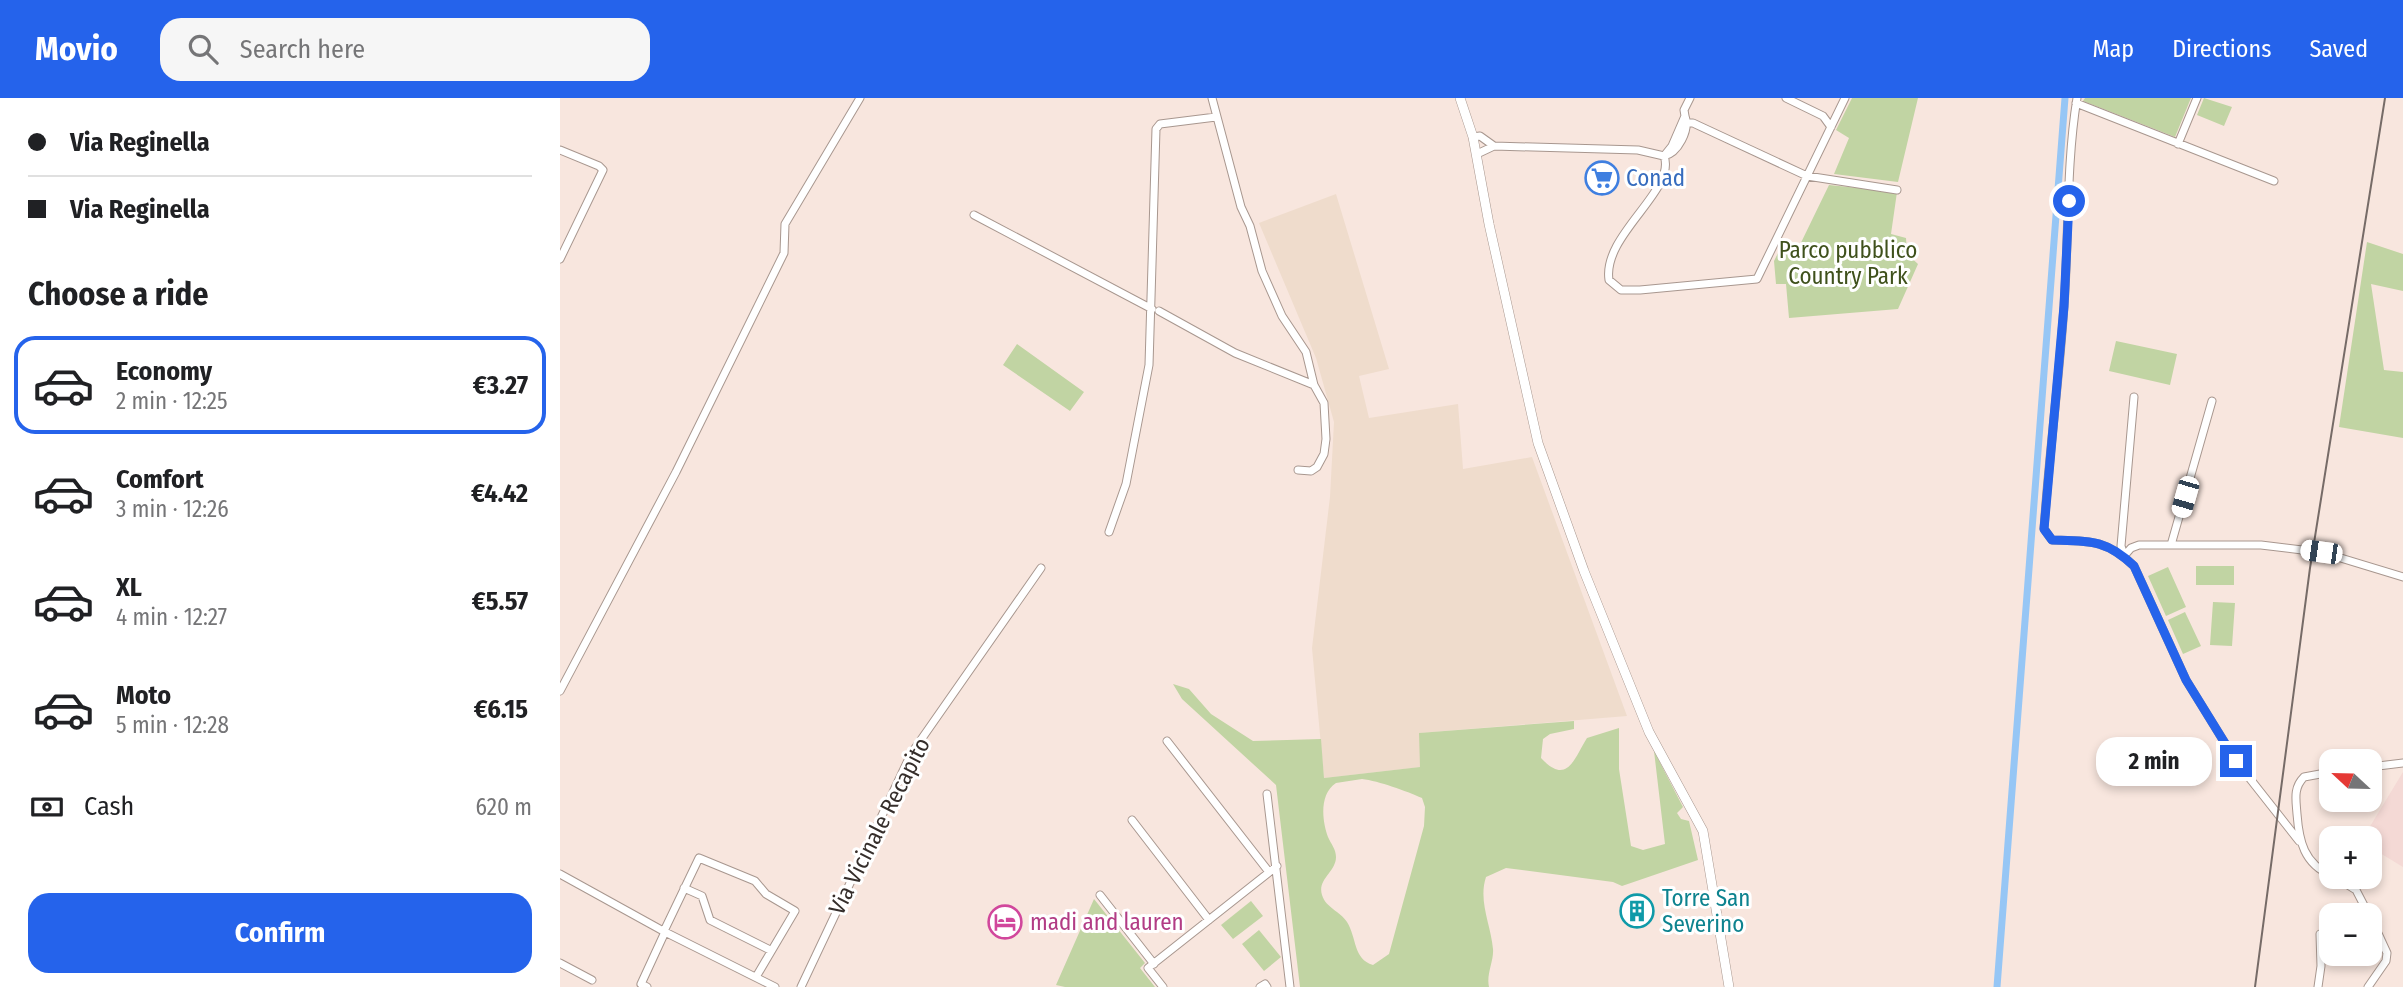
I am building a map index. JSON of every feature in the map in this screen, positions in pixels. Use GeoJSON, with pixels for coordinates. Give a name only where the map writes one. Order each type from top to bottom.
{"type":"FeatureCollection","features":[{"type":"Feature","properties":{"kind":"street"},"geometry":{"type":"LineString","coordinates":[[560,691],[676,472],[783,253],[785,224],[860,98]]}},
{"type":"Feature","properties":{"kind":"street"},"geometry":{"type":"LineString","coordinates":[[1212,98],[1241,207],[1258,250],[1262,271],[1282,316],[1306,352],[1314,384],[1324,402],[1324,454],[1317,467],[1311,471],[1298,470]]}},
{"type":"Feature","properties":{"kind":"street"},"geometry":{"type":"LineString","coordinates":[[1460,98],[1474,137],[1489,224],[1538,443],[1584,571],[1648,732],[1703,831],[1729,987]]}},
{"type":"Feature","properties":{"kind":"street"},"geometry":{"type":"LineString","coordinates":[[1664,156],[1686,119],[1684,110],[1690,98]]}},
{"type":"Feature","properties":{"kind":"street"},"geometry":{"type":"LineString","coordinates":[[1786,98],[1823,116],[1831,127]]}},
{"type":"Feature","properties":{"kind":"street"},"geometry":{"type":"LineString","coordinates":[[1664,156],[1666,170],[1654,193],[1611,254],[1607,269],[1609,280],[1621,290],[1640,290],[1757,279],[1846,98]]}},
{"type":"Feature","properties":{"kind":"street"},"geometry":{"type":"LineString","coordinates":[[2178,144],[2197,98]]}},
{"type":"Feature","properties":{"kind":"street"},"geometry":{"type":"LineString","coordinates":[[2274,181],[2077,101],[2064,306],[2044,529],[2052,540],[2100,542],[2124,556],[2134,566],[2186,680],[2236,761],[2299,841],[2312,862],[2319,867]]}},
{"type":"Feature","properties":{"kind":"street"},"geometry":{"type":"LineString","coordinates":[[1109,531],[1128,475],[1149,365],[1156,310],[1156,129],[1160,124],[1216,117]]}},
{"type":"Feature","properties":{"kind":"street"},"geometry":{"type":"LineString","coordinates":[[1686,119],[1807,176],[1898,190]]}},
{"type":"Feature","properties":{"kind":"street"},"geometry":{"type":"LineString","coordinates":[[1474,137],[1480,136],[1494,146]]}},
{"type":"Feature","properties":{"kind":"street"},"geometry":{"type":"LineString","coordinates":[[1477,154],[1494,146],[1638,150],[1664,156]]}},
{"type":"Feature","properties":{"kind":"street"},"geometry":{"type":"LineString","coordinates":[[560,150],[603,170],[560,260]]}},
{"type":"Feature","properties":{"kind":"street"},"geometry":{"type":"LineString","coordinates":[[974,215],[1235,353],[1314,384]]}},
{"type":"Feature","properties":{"kind":"street"},"geometry":{"type":"LineString","coordinates":[[2124,556],[2121,546],[2134,397]]}},
{"type":"Feature","properties":{"kind":"street"},"geometry":{"type":"LineString","coordinates":[[2171,545],[2212,401]]}},
{"type":"Feature","properties":{"kind":"street"},"geometry":{"type":"LineString","coordinates":[[2124,556],[2131,548],[2139,545],[2261,545],[2321,552],[2403,577]]}},
{"type":"Feature","properties":{"kind":"street","name":"Via Vicinale Recapito"},"geometry":{"type":"LineString","coordinates":[[801,987],[911,754],[1041,568]]}},
{"type":"Feature","properties":{"kind":"street"},"geometry":{"type":"LineString","coordinates":[[1167,741],[1269,872]]}},
{"type":"Feature","properties":{"kind":"street"},"geometry":{"type":"LineString","coordinates":[[2382,766],[2403,763]]}},
{"type":"Feature","properties":{"kind":"street"},"geometry":{"type":"LineString","coordinates":[[2299,841],[2296,790],[2299,782],[2311,774],[2319,773]]}},
{"type":"Feature","properties":{"kind":"street"},"geometry":{"type":"LineString","coordinates":[[1267,794],[1290,987]]}},
{"type":"Feature","properties":{"kind":"street"},"geometry":{"type":"LineString","coordinates":[[1132,820],[1209,920]]}},
{"type":"Feature","properties":{"kind":"street"},"geometry":{"type":"LineString","coordinates":[[647,987],[641,984],[699,858],[755,881],[766,894],[795,911],[756,977]]}},
{"type":"Feature","properties":{"kind":"street"},"geometry":{"type":"LineString","coordinates":[[1163,987],[1148,968],[1277,866]]}},
{"type":"Feature","properties":{"kind":"street"},"geometry":{"type":"LineString","coordinates":[[560,874],[770,986]]}},
{"type":"Feature","properties":{"kind":"street"},"geometry":{"type":"LineString","coordinates":[[684,888],[702,896],[710,920],[770,950]]}},
{"type":"Feature","properties":{"kind":"street"},"geometry":{"type":"LineString","coordinates":[[1100,895],[1154,964]]}},
{"type":"Feature","properties":{"kind":"street"},"geometry":{"type":"LineString","coordinates":[[2368,987],[2386,961],[2387,953],[2382,943]]}},
{"type":"Feature","properties":{"kind":"street"},"geometry":{"type":"LineString","coordinates":[[560,963],[592,980]]}},
{"type":"Feature","properties":{"kind":"street"},"geometry":{"type":"LineString","coordinates":[[2318,987],[2321,966]]}},
{"type":"Feature","properties":{"kind":"street"},"geometry":{"type":"LineString","coordinates":[[1260,987],[1265,984],[1267,987]]}},
{"type":"Feature","properties":{"kind":"shaded area"},"geometry":{"type":"Polygon","coordinates":[[[1336,194],[1389,369],[1359,376],[1369,418],[1458,404],[1463,469],[1532,457],[1627,716],[1420,733],[1421,767],[1324,778],[1312,648],[1330,497],[1334,422],[1316,358],[1259,223],[1336,194]]]}},
{"type":"Feature","properties":{"kind":"shaded area"},"geometry":{"type":"Polygon","coordinates":[[[2403,772],[2403,867],[2382,854],[2382,826],[2370,826],[2379,812],[2382,812],[2382,807],[2403,772]]]}},
{"type":"Feature","properties":{"kind":"green space","name":"Parco pubblico Country Park"},"geometry":{"type":"Polygon","coordinates":[[[1852,98],[1918,98],[1898,182],[1834,174],[1849,138],[1836,130],[1852,98]]]}},
{"type":"Feature","properties":{"kind":"green space"},"geometry":{"type":"Polygon","coordinates":[[[2085,98],[2191,98],[2175,137],[2083,101],[2085,98]]]}},
{"type":"Feature","properties":{"kind":"green space"},"geometry":{"type":"Polygon","coordinates":[[[2204,98],[2232,107],[2224,126],[2197,115],[2204,98]]]}},
{"type":"Feature","properties":{"kind":"green space","name":"Parco pubblico Country Park"},"geometry":{"type":"Polygon","coordinates":[[[1829,185],[1897,192],[1891,234],[1906,238],[1907,254],[1918,264],[1898,309],[1789,318],[1786,284],[1776,284],[1774,261],[1779,251],[1795,255],[1829,185]]]}},
{"type":"Feature","properties":{"kind":"green space"},"geometry":{"type":"Polygon","coordinates":[[[2367,242],[2403,254],[2403,291],[2371,284],[2384,370],[2403,372],[2403,438],[2339,427],[2367,242]]]}},
{"type":"Feature","properties":{"kind":"green space"},"geometry":{"type":"Polygon","coordinates":[[[2116,341],[2177,354],[2170,385],[2109,371],[2116,341]]]}},
{"type":"Feature","properties":{"kind":"green space"},"geometry":{"type":"Polygon","coordinates":[[[1017,344],[1084,392],[1070,411],[1003,365],[1017,344]]]}},
{"type":"Feature","properties":{"kind":"green space"},"geometry":{"type":"Polygon","coordinates":[[[2196,566],[2234,566],[2234,585],[2196,585],[2196,566]]]}},
{"type":"Feature","properties":{"kind":"green space"},"geometry":{"type":"Polygon","coordinates":[[[2168,567],[2186,607],[2166,616],[2148,576],[2168,567]]]}},
{"type":"Feature","properties":{"kind":"green space"},"geometry":{"type":"Polygon","coordinates":[[[2213,602],[2235,603],[2232,646],[2210,645],[2213,602]]]}},
{"type":"Feature","properties":{"kind":"green space"},"geometry":{"type":"Polygon","coordinates":[[[2185,612],[2201,646],[2183,654],[2168,620],[2185,612]]]}},
{"type":"Feature","properties":{"kind":"green space"},"geometry":{"type":"Polygon","coordinates":[[[1173,684],[1189,689],[1211,714],[1253,741],[1321,739],[1324,778],[1420,767],[1419,733],[1574,721],[1574,729],[1550,734],[1543,739],[1541,758],[1557,770],[1564,770],[1574,761],[1587,738],[1619,728],[1619,769],[1631,846],[1643,850],[1665,844],[1654,751],[1683,807],[1677,813],[1681,819],[1689,821],[1698,860],[1622,886],[1613,882],[1506,868],[1486,877],[1483,895],[1493,949],[1489,987],[1300,987],[1276,785],[1182,699],[1173,684]],[[1369,780],[1336,783],[1327,794],[1323,808],[1324,823],[1336,857],[1321,889],[1327,903],[1347,922],[1362,958],[1373,965],[1389,954],[1424,826],[1425,807],[1422,798],[1369,780]]]}},
{"type":"Feature","properties":{"kind":"green space"},"geometry":{"type":"Polygon","coordinates":[[[1094,899],[1145,963],[1140,968],[1155,987],[1056,985],[1094,899]]]}},
{"type":"Feature","properties":{"kind":"green space"},"geometry":{"type":"Polygon","coordinates":[[[1251,901],[1263,916],[1233,939],[1221,925],[1251,901]]]}},
{"type":"Feature","properties":{"kind":"green space"},"geometry":{"type":"Polygon","coordinates":[[[1259,930],[1281,957],[1264,971],[1242,944],[1259,930]]]}},
{"type":"Feature","properties":{"kind":"waterway"},"geometry":{"type":"LineString","coordinates":[[1997,987],[2065,98]]}},
{"type":"Feature","properties":{"kind":"railway"},"geometry":{"type":"LineString","coordinates":[[2255,987],[2310,568],[2385,98]]}},
{"type":"Feature","properties":{"kind":"place","name":"Conad"},"geometry":{"type":"Point","coordinates":[1602,178]}},
{"type":"Feature","properties":{"kind":"place","name":"Torre San Severino"},"geometry":{"type":"Point","coordinates":[1637,911]}},
{"type":"Feature","properties":{"kind":"place","name":"madi and lauren"},"geometry":{"type":"Point","coordinates":[1005,922]}},
{"type":"Feature","properties":{"kind":"route"},"geometry":{"type":"LineString","coordinates":[[2069,201],[2064,306],[2044,529],[2052,540],[2100,542],[2124,556],[2134,566],[2186,680],[2236,761]]}}]}
